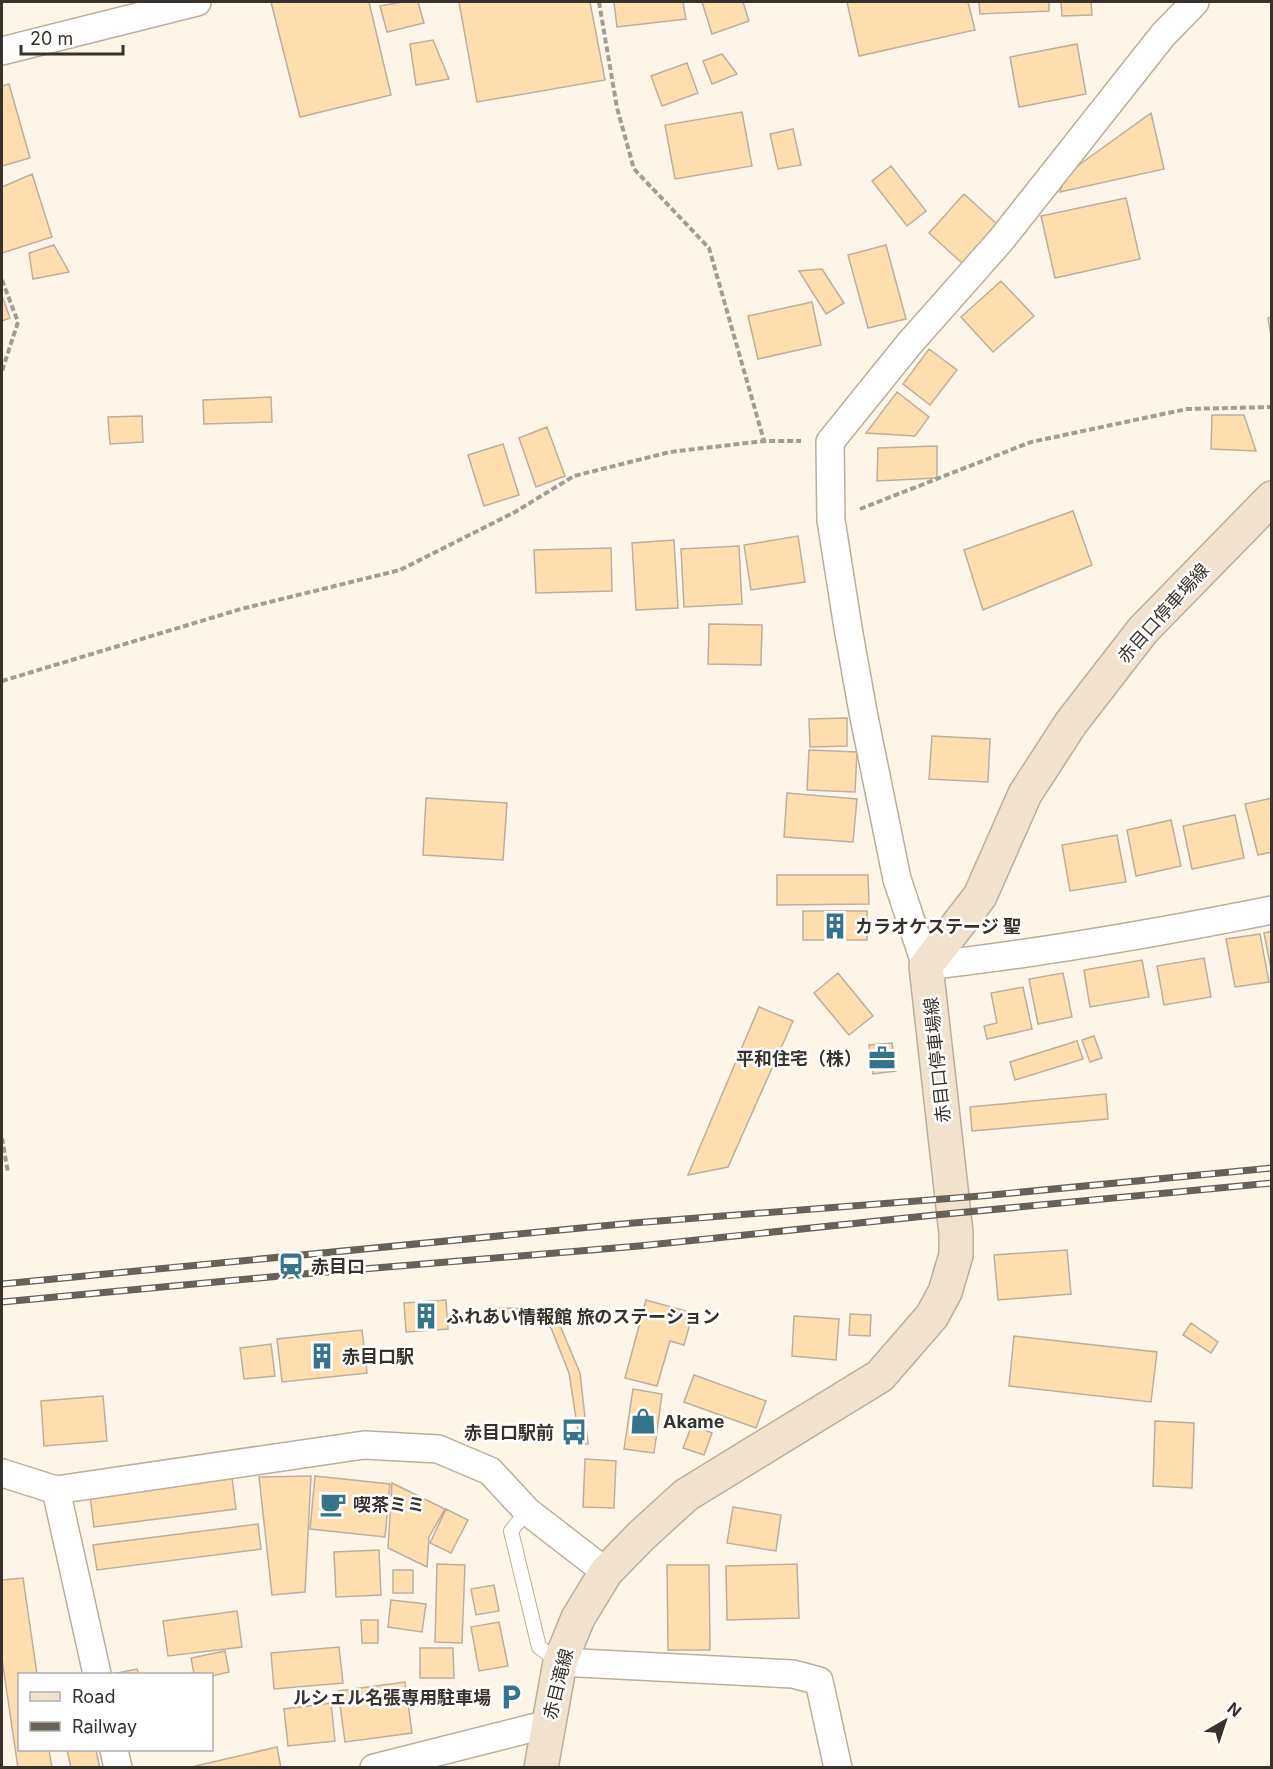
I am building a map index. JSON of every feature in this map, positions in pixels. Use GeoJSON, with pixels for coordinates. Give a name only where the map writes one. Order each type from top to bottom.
{"type":"FeatureCollection","features":[{"type":"Feature","properties":{"kind":"main road","name":"赤目口停車場線"},"geometry":{"type":"LineString","coordinates":[[606,1572],[686,1495],[880,1376],[932,1316],[945,1292],[956,1256],[956,1233],[926,966],[980,896],[1025,794],[1071,723],[1143,630],[1272,498]]}},
{"type":"Feature","properties":{"kind":"main road","name":"赤目滝線"},"geometry":{"type":"LineString","coordinates":[[541,1767],[560,1662],[578,1618],[606,1572]]}},
{"type":"Feature","properties":{"kind":"street"},"geometry":{"type":"LineString","coordinates":[[2,51],[197,2]]}},
{"type":"Feature","properties":{"kind":"street"},"geometry":{"type":"LineString","coordinates":[[1195,2],[1163,35],[1001,240],[909,344],[830,442],[831,520],[851,649],[897,879],[926,966],[992,959],[1125,938],[1272,910]]}},
{"type":"Feature","properties":{"kind":"street"},"geometry":{"type":"LineString","coordinates":[[2,1473],[56,1490],[364,1445],[438,1449],[490,1471],[527,1511],[606,1572]]}},
{"type":"Feature","properties":{"kind":"street"},"geometry":{"type":"LineString","coordinates":[[56,1490],[97,1673]]}},
{"type":"Feature","properties":{"kind":"street"},"geometry":{"type":"LineString","coordinates":[[560,1662],[793,1674],[819,1681],[837,1767]]}},
{"type":"Feature","properties":{"kind":"street"},"geometry":{"type":"LineString","coordinates":[[374,1767],[548,1724]]}},
{"type":"Feature","properties":{"kind":"street"},"geometry":{"type":"LineString","coordinates":[[114,1751],[118,1767]]}},
{"type":"Feature","properties":{"kind":"lane"},"geometry":{"type":"LineString","coordinates":[[527,1511],[511,1531],[540,1647],[560,1662]]}},
{"type":"Feature","properties":{"kind":"path"},"geometry":{"type":"LineString","coordinates":[[599,2],[617,108],[634,169],[709,248],[764,441]]}},
{"type":"Feature","properties":{"kind":"path"},"geometry":{"type":"LineString","coordinates":[[2,280],[18,322],[2,371]]}},
{"type":"Feature","properties":{"kind":"path"},"geometry":{"type":"LineString","coordinates":[[831,520],[1031,442],[1187,409],[1272,407]]}},
{"type":"Feature","properties":{"kind":"path"},"geometry":{"type":"LineString","coordinates":[[2,681],[241,609],[400,570],[515,512],[574,476],[670,452],[764,441],[830,442]]}},
{"type":"Feature","properties":{"kind":"path"},"geometry":{"type":"LineString","coordinates":[[2,1138],[8,1173]]}},
{"type":"Feature","properties":{"kind":"building"},"geometry":{"type":"Polygon","coordinates":[[[271,2],[369,2],[391,95],[300,117],[271,2]]]}},
{"type":"Feature","properties":{"kind":"building"},"geometry":{"type":"Polygon","coordinates":[[[418,2],[424,23],[387,32],[380,6],[418,2]]]}},
{"type":"Feature","properties":{"kind":"building"},"geometry":{"type":"Polygon","coordinates":[[[459,2],[590,2],[605,80],[477,102],[459,2]]]}},
{"type":"Feature","properties":{"kind":"building"},"geometry":{"type":"Polygon","coordinates":[[[614,2],[683,2],[686,19],[617,27],[614,2]]]}},
{"type":"Feature","properties":{"kind":"building"},"geometry":{"type":"Polygon","coordinates":[[[702,2],[743,2],[749,21],[712,34],[702,2]]]}},
{"type":"Feature","properties":{"kind":"building"},"geometry":{"type":"Polygon","coordinates":[[[847,2],[968,2],[975,30],[859,56],[847,2]]]}},
{"type":"Feature","properties":{"kind":"building"},"geometry":{"type":"Polygon","coordinates":[[[979,2],[1049,2],[1049,11],[980,14],[979,2]]]}},
{"type":"Feature","properties":{"kind":"building"},"geometry":{"type":"Polygon","coordinates":[[[1061,2],[1091,2],[1092,15],[1062,16],[1061,2]]]}},
{"type":"Feature","properties":{"kind":"building"},"geometry":{"type":"Polygon","coordinates":[[[433,40],[449,79],[416,85],[410,44],[433,40]]]}},
{"type":"Feature","properties":{"kind":"building"},"geometry":{"type":"Polygon","coordinates":[[[1077,44],[1086,94],[1019,107],[1010,57],[1077,44]]]}},
{"type":"Feature","properties":{"kind":"building"},"geometry":{"type":"Polygon","coordinates":[[[722,54],[737,74],[712,84],[703,61],[722,54]]]}},
{"type":"Feature","properties":{"kind":"building"},"geometry":{"type":"Polygon","coordinates":[[[687,63],[698,93],[662,106],[651,76],[687,63]]]}},
{"type":"Feature","properties":{"kind":"building"},"geometry":{"type":"Polygon","coordinates":[[[9,84],[30,158],[2,166],[2,86],[9,84]]]}},
{"type":"Feature","properties":{"kind":"building"},"geometry":{"type":"Polygon","coordinates":[[[742,112],[752,166],[675,179],[665,125],[742,112]]]}},
{"type":"Feature","properties":{"kind":"building"},"geometry":{"type":"Polygon","coordinates":[[[1151,113],[1164,169],[1060,192],[1065,175],[1151,113]]]}},
{"type":"Feature","properties":{"kind":"building"},"geometry":{"type":"Polygon","coordinates":[[[793,129],[801,165],[778,169],[770,134],[793,129]]]}},
{"type":"Feature","properties":{"kind":"building"},"geometry":{"type":"Polygon","coordinates":[[[891,166],[926,211],[907,226],[872,181],[891,166]]]}},
{"type":"Feature","properties":{"kind":"building"},"geometry":{"type":"Polygon","coordinates":[[[32,174],[52,237],[2,253],[2,187],[32,174]]]}},
{"type":"Feature","properties":{"kind":"building"},"geometry":{"type":"Polygon","coordinates":[[[964,194],[998,225],[963,264],[929,233],[964,194]]]}},
{"type":"Feature","properties":{"kind":"building"},"geometry":{"type":"Polygon","coordinates":[[[1126,198],[1140,259],[1055,278],[1041,216],[1126,198]]]}},
{"type":"Feature","properties":{"kind":"building"},"geometry":{"type":"Polygon","coordinates":[[[54,245],[69,272],[33,279],[29,253],[54,245]]]}},
{"type":"Feature","properties":{"kind":"building"},"geometry":{"type":"Polygon","coordinates":[[[886,245],[906,319],[868,328],[848,255],[886,245]]]}},
{"type":"Feature","properties":{"kind":"building"},"geometry":{"type":"Polygon","coordinates":[[[822,269],[844,303],[826,314],[799,271],[822,269]]]}},
{"type":"Feature","properties":{"kind":"building"},"geometry":{"type":"Polygon","coordinates":[[[1001,281],[1034,316],[993,352],[961,317],[1001,281]]]}},
{"type":"Feature","properties":{"kind":"building"},"geometry":{"type":"Polygon","coordinates":[[[2,296],[10,318],[2,321],[2,296]]]}},
{"type":"Feature","properties":{"kind":"building"},"geometry":{"type":"Polygon","coordinates":[[[812,302],[821,345],[758,359],[748,316],[812,302]]]}},
{"type":"Feature","properties":{"kind":"building"},"geometry":{"type":"Polygon","coordinates":[[[1272,317],[1272,342],[1268,318],[1272,317]]]}},
{"type":"Feature","properties":{"kind":"building"},"geometry":{"type":"Polygon","coordinates":[[[929,349],[957,370],[930,405],[903,384],[929,349]]]}},
{"type":"Feature","properties":{"kind":"building"},"geometry":{"type":"Polygon","coordinates":[[[897,392],[929,417],[915,436],[866,433],[897,392]]]}},
{"type":"Feature","properties":{"kind":"building"},"geometry":{"type":"Polygon","coordinates":[[[271,397],[272,422],[204,424],[203,400],[271,397]]]}},
{"type":"Feature","properties":{"kind":"building"},"geometry":{"type":"Polygon","coordinates":[[[1212,415],[1244,415],[1256,451],[1211,449],[1212,415]]]}},
{"type":"Feature","properties":{"kind":"building"},"geometry":{"type":"Polygon","coordinates":[[[142,416],[143,442],[110,444],[108,417],[142,416]]]}},
{"type":"Feature","properties":{"kind":"building"},"geometry":{"type":"Polygon","coordinates":[[[547,427],[565,476],[536,487],[519,438],[547,427]]]}},
{"type":"Feature","properties":{"kind":"building"},"geometry":{"type":"Polygon","coordinates":[[[503,444],[519,495],[484,506],[468,455],[503,444]]]}},
{"type":"Feature","properties":{"kind":"building"},"geometry":{"type":"Polygon","coordinates":[[[937,446],[937,478],[877,481],[878,448],[937,446]]]}},
{"type":"Feature","properties":{"kind":"building"},"geometry":{"type":"Polygon","coordinates":[[[1073,511],[1092,565],[983,610],[964,550],[1073,511]]]}},
{"type":"Feature","properties":{"kind":"building"},"geometry":{"type":"Polygon","coordinates":[[[798,536],[805,582],[751,590],[744,545],[798,536]]]}},
{"type":"Feature","properties":{"kind":"building"},"geometry":{"type":"Polygon","coordinates":[[[674,540],[678,608],[636,610],[632,543],[674,540]]]}},
{"type":"Feature","properties":{"kind":"building"},"geometry":{"type":"Polygon","coordinates":[[[739,546],[742,604],[684,607],[681,549],[739,546]]]}},
{"type":"Feature","properties":{"kind":"building"},"geometry":{"type":"Polygon","coordinates":[[[611,548],[612,591],[536,593],[534,550],[611,548]]]}},
{"type":"Feature","properties":{"kind":"building"},"geometry":{"type":"Polygon","coordinates":[[[709,624],[762,625],[761,665],[708,664],[709,624]]]}},
{"type":"Feature","properties":{"kind":"building"},"geometry":{"type":"Polygon","coordinates":[[[847,718],[847,746],[810,747],[809,719],[847,718]]]}},
{"type":"Feature","properties":{"kind":"building"},"geometry":{"type":"Polygon","coordinates":[[[932,736],[990,739],[988,782],[929,779],[932,736]]]}},
{"type":"Feature","properties":{"kind":"building"},"geometry":{"type":"Polygon","coordinates":[[[809,750],[857,752],[855,792],[807,790],[809,750]]]}},
{"type":"Feature","properties":{"kind":"building"},"geometry":{"type":"Polygon","coordinates":[[[787,793],[857,799],[853,842],[784,837],[787,793]]]}},
{"type":"Feature","properties":{"kind":"building"},"geometry":{"type":"Polygon","coordinates":[[[426,798],[507,803],[503,860],[423,855],[426,798]]]}},
{"type":"Feature","properties":{"kind":"building"},"geometry":{"type":"Polygon","coordinates":[[[1272,798],[1272,852],[1258,855],[1245,804],[1272,798]]]}},
{"type":"Feature","properties":{"kind":"building"},"geometry":{"type":"Polygon","coordinates":[[[1235,815],[1244,858],[1192,869],[1183,826],[1235,815]]]}},
{"type":"Feature","properties":{"kind":"building"},"geometry":{"type":"Polygon","coordinates":[[[1171,820],[1181,866],[1136,876],[1127,830],[1171,820]]]}},
{"type":"Feature","properties":{"kind":"building"},"geometry":{"type":"Polygon","coordinates":[[[1117,835],[1126,882],[1070,891],[1062,845],[1117,835]]]}},
{"type":"Feature","properties":{"kind":"building"},"geometry":{"type":"Polygon","coordinates":[[[777,875],[868,875],[869,904],[777,905],[777,875]]]}},
{"type":"Feature","properties":{"kind":"building","name":"カラオケステージ 聖"},"geometry":{"type":"Polygon","coordinates":[[[803,911],[867,911],[867,940],[803,940],[803,911]]]}},
{"type":"Feature","properties":{"kind":"building"},"geometry":{"type":"Polygon","coordinates":[[[1272,931],[1272,974],[1264,933],[1272,931]]]}},
{"type":"Feature","properties":{"kind":"building"},"geometry":{"type":"Polygon","coordinates":[[[1260,934],[1269,982],[1235,987],[1226,939],[1260,934]]]}},
{"type":"Feature","properties":{"kind":"building"},"geometry":{"type":"Polygon","coordinates":[[[1204,958],[1211,997],[1164,1005],[1157,966],[1204,958]]]}},
{"type":"Feature","properties":{"kind":"building"},"geometry":{"type":"Polygon","coordinates":[[[1142,960],[1149,997],[1090,1007],[1084,970],[1142,960]]]}},
{"type":"Feature","properties":{"kind":"building"},"geometry":{"type":"Polygon","coordinates":[[[838,973],[873,1016],[849,1035],[814,993],[838,973]]]}},
{"type":"Feature","properties":{"kind":"building"},"geometry":{"type":"Polygon","coordinates":[[[1063,973],[1072,1017],[1038,1024],[1029,979],[1063,973]]]}},
{"type":"Feature","properties":{"kind":"building"},"geometry":{"type":"Polygon","coordinates":[[[1023,987],[1032,1029],[987,1039],[984,1026],[997,1023],[991,993],[1023,987]]]}},
{"type":"Feature","properties":{"kind":"building"},"geometry":{"type":"Polygon","coordinates":[[[759,1007],[793,1021],[728,1167],[688,1175],[759,1007]]]}},
{"type":"Feature","properties":{"kind":"building"},"geometry":{"type":"Polygon","coordinates":[[[1094,1036],[1102,1058],[1090,1062],[1082,1040],[1094,1036]]]}},
{"type":"Feature","properties":{"kind":"building"},"geometry":{"type":"Polygon","coordinates":[[[1077,1041],[1083,1059],[1015,1080],[1010,1062],[1077,1041]]]}},
{"type":"Feature","properties":{"kind":"building","name":"平和住宅（株）"},"geometry":{"type":"Polygon","coordinates":[[[892,1043],[896,1071],[873,1074],[869,1045],[892,1043]]]}},
{"type":"Feature","properties":{"kind":"building"},"geometry":{"type":"Polygon","coordinates":[[[1106,1094],[1108,1119],[972,1131],[970,1107],[1106,1094]]]}},
{"type":"Feature","properties":{"kind":"building"},"geometry":{"type":"Polygon","coordinates":[[[1067,1250],[1071,1294],[998,1300],[994,1255],[1067,1250]]]}},
{"type":"Feature","properties":{"kind":"building","name":"ふれあい情報館 旅のステーション"},"geometry":{"type":"Polygon","coordinates":[[[446,1300],[448,1329],[406,1332],[404,1303],[446,1300]]]}},
{"type":"Feature","properties":{"kind":"building"},"geometry":{"type":"Polygon","coordinates":[[[646,1300],[693,1313],[684,1345],[670,1341],[657,1386],[625,1378],[646,1300]]]}},
{"type":"Feature","properties":{"kind":"building"},"geometry":{"type":"Polygon","coordinates":[[[490,1308],[553,1309],[580,1373],[588,1444],[580,1444],[569,1373],[547,1318],[491,1319],[490,1308]]]}},
{"type":"Feature","properties":{"kind":"building"},"geometry":{"type":"Polygon","coordinates":[[[850,1314],[871,1315],[870,1336],[849,1335],[850,1314]]]}},
{"type":"Feature","properties":{"kind":"building"},"geometry":{"type":"Polygon","coordinates":[[[794,1316],[839,1319],[836,1360],[792,1356],[794,1316]]]}},
{"type":"Feature","properties":{"kind":"building"},"geometry":{"type":"Polygon","coordinates":[[[1191,1323],[1218,1342],[1211,1353],[1183,1335],[1191,1323]]]}},
{"type":"Feature","properties":{"kind":"building","name":"赤目口駅"},"geometry":{"type":"Polygon","coordinates":[[[362,1330],[367,1373],[282,1382],[277,1339],[362,1330]]]}},
{"type":"Feature","properties":{"kind":"building"},"geometry":{"type":"Polygon","coordinates":[[[1014,1336],[1157,1352],[1151,1402],[1009,1386],[1014,1336]]]}},
{"type":"Feature","properties":{"kind":"building"},"geometry":{"type":"Polygon","coordinates":[[[271,1344],[275,1376],[244,1379],[240,1348],[271,1344]]]}},
{"type":"Feature","properties":{"kind":"building"},"geometry":{"type":"Polygon","coordinates":[[[694,1375],[766,1401],[756,1428],[684,1402],[694,1375]]]}},
{"type":"Feature","properties":{"kind":"building","name":"Akame"},"geometry":{"type":"Polygon","coordinates":[[[633,1389],[662,1394],[654,1453],[624,1449],[633,1389]]]}},
{"type":"Feature","properties":{"kind":"building"},"geometry":{"type":"Polygon","coordinates":[[[103,1396],[107,1441],[44,1446],[41,1401],[103,1396]]]}},
{"type":"Feature","properties":{"kind":"building"},"geometry":{"type":"Polygon","coordinates":[[[1155,1421],[1194,1423],[1192,1488],[1153,1486],[1155,1421]]]}},
{"type":"Feature","properties":{"kind":"building"},"geometry":{"type":"Polygon","coordinates":[[[692,1425],[712,1433],[704,1455],[683,1448],[692,1425]]]}},
{"type":"Feature","properties":{"kind":"building"},"geometry":{"type":"Polygon","coordinates":[[[585,1459],[616,1461],[614,1508],[583,1507],[585,1459]]]}},
{"type":"Feature","properties":{"kind":"building"},"geometry":{"type":"Polygon","coordinates":[[[311,1476],[305,1592],[272,1595],[259,1477],[311,1476]]]}},
{"type":"Feature","properties":{"kind":"building"},"geometry":{"type":"Polygon","coordinates":[[[315,1476],[390,1484],[385,1537],[310,1529],[315,1476]]]}},
{"type":"Feature","properties":{"kind":"building"},"geometry":{"type":"Polygon","coordinates":[[[232,1477],[236,1509],[94,1527],[90,1496],[232,1477]]]}},
{"type":"Feature","properties":{"kind":"building"},"geometry":{"type":"Polygon","coordinates":[[[392,1483],[445,1509],[429,1537],[427,1567],[388,1548],[392,1483]]]}},
{"type":"Feature","properties":{"kind":"building"},"geometry":{"type":"Polygon","coordinates":[[[733,1507],[781,1515],[776,1551],[727,1543],[733,1507]]]}},
{"type":"Feature","properties":{"kind":"building"},"geometry":{"type":"Polygon","coordinates":[[[446,1509],[468,1520],[451,1553],[430,1543],[446,1509]]]}},
{"type":"Feature","properties":{"kind":"building"},"geometry":{"type":"Polygon","coordinates":[[[258,1524],[261,1549],[97,1570],[93,1545],[258,1524]]]}},
{"type":"Feature","properties":{"kind":"building"},"geometry":{"type":"Polygon","coordinates":[[[379,1550],[381,1595],[336,1597],[334,1552],[379,1550]]]}},
{"type":"Feature","properties":{"kind":"building"},"geometry":{"type":"Polygon","coordinates":[[[437,1564],[465,1565],[462,1643],[435,1642],[437,1564]]]}},
{"type":"Feature","properties":{"kind":"building"},"geometry":{"type":"Polygon","coordinates":[[[797,1564],[799,1618],[727,1620],[726,1566],[797,1564]]]}},
{"type":"Feature","properties":{"kind":"building"},"geometry":{"type":"Polygon","coordinates":[[[667,1565],[709,1565],[710,1650],[668,1650],[667,1565]]]}},
{"type":"Feature","properties":{"kind":"building"},"geometry":{"type":"Polygon","coordinates":[[[393,1570],[413,1570],[413,1593],[393,1593],[393,1570]]]}},
{"type":"Feature","properties":{"kind":"building"},"geometry":{"type":"Polygon","coordinates":[[[23,1578],[37,1673],[18,1673],[18,1751],[49,1751],[52,1768],[18,1768],[2,1659],[2,1580],[23,1578]]]}},
{"type":"Feature","properties":{"kind":"building"},"geometry":{"type":"Polygon","coordinates":[[[494,1585],[499,1611],[476,1615],[471,1589],[494,1585]]]}},
{"type":"Feature","properties":{"kind":"building"},"geometry":{"type":"Polygon","coordinates":[[[391,1600],[426,1604],[422,1632],[388,1627],[391,1600]]]}},
{"type":"Feature","properties":{"kind":"building"},"geometry":{"type":"Polygon","coordinates":[[[237,1611],[242,1647],[168,1656],[163,1621],[237,1611]]]}},
{"type":"Feature","properties":{"kind":"building"},"geometry":{"type":"Polygon","coordinates":[[[361,1620],[378,1620],[378,1643],[362,1643],[361,1620]]]}},
{"type":"Feature","properties":{"kind":"building"},"geometry":{"type":"Polygon","coordinates":[[[499,1622],[508,1666],[479,1671],[471,1627],[499,1622]]]}},
{"type":"Feature","properties":{"kind":"building"},"geometry":{"type":"Polygon","coordinates":[[[339,1647],[343,1683],[274,1689],[271,1653],[339,1647]]]}},
{"type":"Feature","properties":{"kind":"building"},"geometry":{"type":"Polygon","coordinates":[[[420,1648],[453,1648],[454,1678],[420,1678],[420,1648]]]}},
{"type":"Feature","properties":{"kind":"building"},"geometry":{"type":"Polygon","coordinates":[[[225,1651],[229,1672],[213,1676],[213,1673],[194,1673],[191,1658],[225,1651]]]}},
{"type":"Feature","properties":{"kind":"building"},"geometry":{"type":"Polygon","coordinates":[[[137,1669],[139,1673],[117,1673],[137,1669]]]}},
{"type":"Feature","properties":{"kind":"building"},"geometry":{"type":"Polygon","coordinates":[[[405,1682],[412,1733],[345,1742],[338,1691],[405,1682]]]}},
{"type":"Feature","properties":{"kind":"building"},"geometry":{"type":"Polygon","coordinates":[[[331,1703],[335,1741],[288,1746],[284,1709],[331,1703]]]}},
{"type":"Feature","properties":{"kind":"building"},"geometry":{"type":"Polygon","coordinates":[[[277,1747],[281,1768],[187,1768],[277,1747]]]}},
{"type":"Feature","properties":{"kind":"building"},"geometry":{"type":"Polygon","coordinates":[[[67,1751],[96,1751],[100,1768],[71,1768],[67,1751]]]}},
{"type":"Feature","properties":{"kind":"railway"},"geometry":{"type":"LineString","coordinates":[[2,1284],[633,1223],[981,1196],[1272,1168]]}},
{"type":"Feature","properties":{"kind":"railway"},"geometry":{"type":"LineString","coordinates":[[2,1302],[639,1246],[1272,1183]]}},
{"type":"Feature","properties":{"kind":"place","name":"カラオケステージ 聖"},"geometry":{"type":"Point","coordinates":[835,926]}},
{"type":"Feature","properties":{"kind":"place","name":"平和住宅（株）"},"geometry":{"type":"Point","coordinates":[882,1058]}},
{"type":"Feature","properties":{"kind":"place","name":"赤目口"},"geometry":{"type":"Point","coordinates":[291,1266]}},
{"type":"Feature","properties":{"kind":"place","name":"ふれあい情報館 旅のステーション"},"geometry":{"type":"Point","coordinates":[426,1316]}},
{"type":"Feature","properties":{"kind":"place","name":"赤目口駅"},"geometry":{"type":"Point","coordinates":[322,1356]}},
{"type":"Feature","properties":{"kind":"place","name":"Akame"},"geometry":{"type":"Point","coordinates":[643,1421]}},
{"type":"Feature","properties":{"kind":"place","name":"赤目口駅前"},"geometry":{"type":"Point","coordinates":[574,1432]}},
{"type":"Feature","properties":{"kind":"place","name":"喫茶ミミ"},"geometry":{"type":"Point","coordinates":[333,1504]}},
{"type":"Feature","properties":{"kind":"place","name":"ルシェル名張専用駐車場"},"geometry":{"type":"Point","coordinates":[511,1697]}}]}
